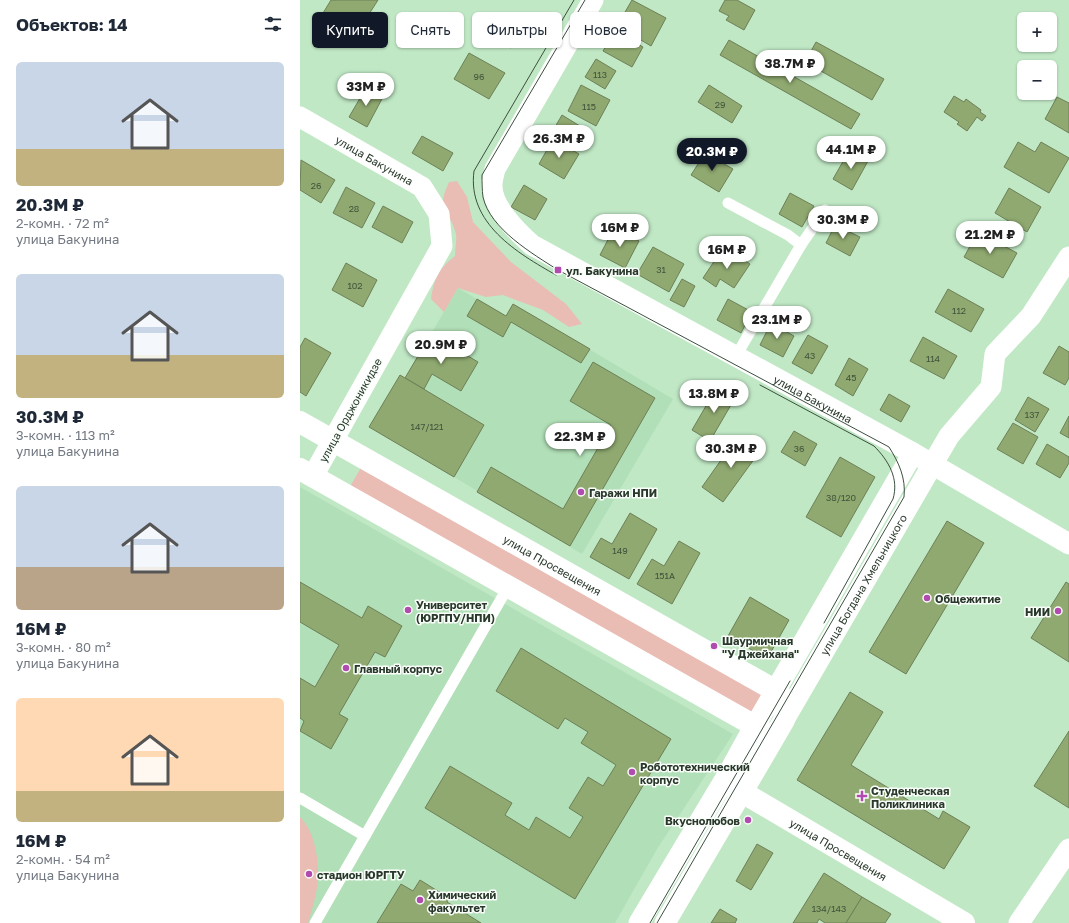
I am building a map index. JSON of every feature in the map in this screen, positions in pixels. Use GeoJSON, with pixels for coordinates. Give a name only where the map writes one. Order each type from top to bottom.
{"type":"FeatureCollection","features":[{"type":"Feature","properties":{"kind":"street","name":"улица Бакунина"},"geometry":{"type":"LineString","coordinates":[[594,0],[495,169],[492,186],[496,203],[516,230],[532,245],[933,464],[1069,544]]}},
{"type":"Feature","properties":{"kind":"street","name":"улица Бакунина"},"geometry":{"type":"LineString","coordinates":[[300,117],[422,187],[439,214]]}},
{"type":"Feature","properties":{"kind":"street","name":"улица Орджоникидзе"},"geometry":{"type":"LineString","coordinates":[[306,473],[333,441],[442,246],[439,214]]}},
{"type":"Feature","properties":{"kind":"street","name":"улица Богдана Хмельницкого"},"geometry":{"type":"LineString","coordinates":[[665,923],[949,436],[991,387],[995,354],[1031,316],[1069,257]]}},
{"type":"Feature","properties":{"kind":"street","name":"улица Просвещения"},"geometry":{"type":"LineString","coordinates":[[300,422],[775,689],[782,695],[785,702],[779,728]]}},
{"type":"Feature","properties":{"kind":"street","name":"улица Богдана Хмельницкого"},"geometry":{"type":"LineString","coordinates":[[639,923],[728,773],[775,689],[913,453]]}},
{"type":"Feature","properties":{"kind":"street"},"geometry":{"type":"LineString","coordinates":[[306,473],[755,726],[779,728]]}},
{"type":"Feature","properties":{"kind":"street","name":"улица Просвещения"},"geometry":{"type":"LineString","coordinates":[[728,773],[736,788],[742,792],[964,923]]}},
{"type":"Feature","properties":{"kind":"street"},"geometry":{"type":"LineString","coordinates":[[1019,923],[1069,849]]}},
{"type":"Feature","properties":{"kind":"lane"},"geometry":{"type":"LineString","coordinates":[[728,203],[788,235],[801,245]]}},
{"type":"Feature","properties":{"kind":"lane"},"geometry":{"type":"LineString","coordinates":[[736,356],[801,245],[825,210]]}},
{"type":"Feature","properties":{"kind":"lane"},"geometry":{"type":"LineString","coordinates":[[315,923],[508,586]]}},
{"type":"Feature","properties":{"kind":"lane"},"geometry":{"type":"LineString","coordinates":[[300,798],[365,836]]}},
{"type":"Feature","properties":{"kind":"shaded area"},"geometry":{"type":"Polygon","coordinates":[[[457,181],[467,197],[473,222],[511,262],[566,304],[582,324],[569,327],[543,310],[503,295],[486,297],[458,288],[444,312],[431,299],[438,274],[449,260],[455,256],[456,234],[443,205],[443,199],[449,182],[457,181]]]}},
{"type":"Feature","properties":{"kind":"shaded area"},"geometry":{"type":"Polygon","coordinates":[[[458,288],[506,316],[513,304],[673,399],[582,554],[454,477],[484,425],[405,378],[458,288]]]}},
{"type":"Feature","properties":{"kind":"shaded area"},"geometry":{"type":"Polygon","coordinates":[[[363,464],[766,690],[748,719],[347,492],[363,464]]]}},
{"type":"Feature","properties":{"kind":"shaded area","name":"Университет (ЮРГПУ/НПИ)"},"geometry":{"type":"Polygon","coordinates":[[[300,487],[733,734],[657,849],[615,923],[300,923],[300,487]]]}},
{"type":"Feature","properties":{"kind":"shaded area","name":"стадион ЮРГТУ"},"geometry":{"type":"Polygon","coordinates":[[[300,817],[306,824],[314,842],[318,864],[317,884],[308,923],[300,923],[300,817]]]}},
{"type":"Feature","properties":{"kind":"building"},"geometry":{"type":"Polygon","coordinates":[[[331,0],[378,0],[370,12],[324,12],[331,0]]]}},
{"type":"Feature","properties":{"kind":"building"},"geometry":{"type":"Polygon","coordinates":[[[632,0],[666,18],[651,46],[641,40],[641,12],[625,12],[632,0]]]}},
{"type":"Feature","properties":{"kind":"building"},"geometry":{"type":"Polygon","coordinates":[[[725,0],[737,0],[755,10],[744,30],[726,20],[729,16],[719,11],[725,0]]]}},
{"type":"Feature","properties":{"kind":"building"},"geometry":{"type":"Polygon","coordinates":[[[729,40],[860,114],[851,129],[720,55],[729,40]]]}},
{"type":"Feature","properties":{"kind":"building"},"geometry":{"type":"Polygon","coordinates":[[[816,42],[884,79],[872,100],[805,62],[816,42]]]}},
{"type":"Feature","properties":{"kind":"building"},"geometry":{"type":"Polygon","coordinates":[[[643,47],[632,67],[603,51],[605,48],[643,47]]]}},
{"type":"Feature","properties":{"kind":"building"},"geometry":{"type":"Polygon","coordinates":[[[469,53],[505,73],[489,99],[454,79],[469,53]]]}},
{"type":"Feature","properties":{"kind":"building"},"geometry":{"type":"Polygon","coordinates":[[[596,59],[616,71],[605,89],[585,77],[596,59]]]}},
{"type":"Feature","properties":{"kind":"building"},"geometry":{"type":"Polygon","coordinates":[[[581,85],[610,100],[596,126],[568,111],[581,85]]]}},
{"type":"Feature","properties":{"kind":"building"},"geometry":{"type":"Polygon","coordinates":[[[709,85],[742,106],[732,123],[698,102],[709,85]]]}},
{"type":"Feature","properties":{"kind":"building"},"geometry":{"type":"Polygon","coordinates":[[[366,88],[383,97],[367,127],[349,117],[366,88]]]}},
{"type":"Feature","properties":{"kind":"building"},"geometry":{"type":"Polygon","coordinates":[[[954,96],[964,102],[966,99],[981,110],[980,112],[986,116],[982,121],[977,117],[967,131],[957,124],[959,122],[944,112],[954,96]]]}},
{"type":"Feature","properties":{"kind":"building"},"geometry":{"type":"Polygon","coordinates":[[[1057,97],[1069,103],[1069,133],[1045,119],[1055,100],[1057,100],[1057,97]]]}},
{"type":"Feature","properties":{"kind":"building"},"geometry":{"type":"Polygon","coordinates":[[[562,115],[588,131],[581,143],[555,127],[562,115]]]}},
{"type":"Feature","properties":{"kind":"building"},"geometry":{"type":"Polygon","coordinates":[[[422,136],[453,153],[443,171],[412,153],[422,136]]]}},
{"type":"Feature","properties":{"kind":"building"},"geometry":{"type":"Polygon","coordinates":[[[553,139],[579,154],[564,179],[539,164],[553,139]]]}},
{"type":"Feature","properties":{"kind":"building"},"geometry":{"type":"Polygon","coordinates":[[[1018,142],[1035,152],[1041,142],[1069,158],[1049,193],[1004,167],[1018,142]]]}},
{"type":"Feature","properties":{"kind":"building"},"geometry":{"type":"Polygon","coordinates":[[[849,151],[868,161],[852,190],[833,179],[849,151]]]}},
{"type":"Feature","properties":{"kind":"building"},"geometry":{"type":"Polygon","coordinates":[[[705,153],[733,169],[719,192],[691,175],[705,153]]]}},
{"type":"Feature","properties":{"kind":"building"},"geometry":{"type":"Polygon","coordinates":[[[301,160],[335,180],[321,203],[300,190],[301,160]]]}},
{"type":"Feature","properties":{"kind":"building"},"geometry":{"type":"Polygon","coordinates":[[[524,185],[547,199],[535,220],[511,207],[524,185]]]}},
{"type":"Feature","properties":{"kind":"building"},"geometry":{"type":"Polygon","coordinates":[[[346,187],[375,203],[362,228],[333,213],[346,187]]]}},
{"type":"Feature","properties":{"kind":"building"},"geometry":{"type":"Polygon","coordinates":[[[1009,188],[1041,207],[1027,232],[995,213],[1009,188]]]}},
{"type":"Feature","properties":{"kind":"building"},"geometry":{"type":"Polygon","coordinates":[[[790,193],[814,206],[802,227],[779,214],[790,193]]]}},
{"type":"Feature","properties":{"kind":"building"},"geometry":{"type":"Polygon","coordinates":[[[383,206],[413,222],[402,243],[372,227],[383,206]]]}},
{"type":"Feature","properties":{"kind":"building"},"geometry":{"type":"Polygon","coordinates":[[[835,225],[860,237],[850,256],[826,243],[835,225]]]}},
{"type":"Feature","properties":{"kind":"building"},"geometry":{"type":"Polygon","coordinates":[[[614,228],[639,241],[625,268],[600,255],[614,228]]]}},
{"type":"Feature","properties":{"kind":"building"},"geometry":{"type":"Polygon","coordinates":[[[978,232],[1017,253],[1003,278],[964,257],[978,232]]]}},
{"type":"Feature","properties":{"kind":"building"},"geometry":{"type":"Polygon","coordinates":[[[653,247],[684,264],[669,292],[637,274],[653,247]]]}},
{"type":"Feature","properties":{"kind":"building"},"geometry":{"type":"Polygon","coordinates":[[[732,252],[750,264],[734,288],[720,279],[716,287],[703,278],[719,254],[727,260],[732,252]]]}},
{"type":"Feature","properties":{"kind":"building"},"geometry":{"type":"Polygon","coordinates":[[[346,263],[377,280],[363,307],[332,290],[346,263]]]}},
{"type":"Feature","properties":{"kind":"building"},"geometry":{"type":"Polygon","coordinates":[[[682,279],[695,286],[684,307],[670,300],[682,279]]]}},
{"type":"Feature","properties":{"kind":"building"},"geometry":{"type":"Polygon","coordinates":[[[948,289],[984,309],[971,332],[935,312],[948,289]]]}},
{"type":"Feature","properties":{"kind":"building"},"geometry":{"type":"Polygon","coordinates":[[[477,299],[506,316],[513,304],[590,349],[581,363],[511,322],[503,337],[467,316],[477,299]]]}},
{"type":"Feature","properties":{"kind":"building"},"geometry":{"type":"Polygon","coordinates":[[[728,299],[752,312],[741,333],[717,320],[728,299]]]}},
{"type":"Feature","properties":{"kind":"building"},"geometry":{"type":"Polygon","coordinates":[[[771,323],[794,336],[783,357],[760,345],[771,323]]]}},
{"type":"Feature","properties":{"kind":"building"},"geometry":{"type":"Polygon","coordinates":[[[431,334],[478,362],[461,391],[432,374],[424,389],[405,378],[431,334]]]}},
{"type":"Feature","properties":{"kind":"building"},"geometry":{"type":"Polygon","coordinates":[[[808,335],[828,346],[812,374],[792,363],[808,335]]]}},
{"type":"Feature","properties":{"kind":"building"},"geometry":{"type":"Polygon","coordinates":[[[923,337],[957,356],[944,379],[910,361],[923,337]]]}},
{"type":"Feature","properties":{"kind":"building"},"geometry":{"type":"Polygon","coordinates":[[[305,338],[331,353],[306,396],[300,392],[300,347],[305,338]]]}},
{"type":"Feature","properties":{"kind":"building"},"geometry":{"type":"Polygon","coordinates":[[[1059,346],[1069,352],[1069,378],[1065,385],[1043,373],[1059,346]]]}},
{"type":"Feature","properties":{"kind":"building"},"geometry":{"type":"Polygon","coordinates":[[[849,358],[868,369],[853,396],[835,385],[849,358]]]}},
{"type":"Feature","properties":{"kind":"building"},"geometry":{"type":"Polygon","coordinates":[[[593,362],[655,398],[570,546],[477,492],[491,467],[563,509],[611,425],[570,401],[593,362]]]}},
{"type":"Feature","properties":{"kind":"building"},"geometry":{"type":"Polygon","coordinates":[[[400,375],[484,425],[454,477],[369,427],[400,375]]]}},
{"type":"Feature","properties":{"kind":"building"},"geometry":{"type":"Polygon","coordinates":[[[717,387],[735,398],[710,441],[692,430],[717,387]]]}},
{"type":"Feature","properties":{"kind":"building"},"geometry":{"type":"Polygon","coordinates":[[[889,394],[910,406],[901,422],[880,410],[889,394]]]}},
{"type":"Feature","properties":{"kind":"building"},"geometry":{"type":"Polygon","coordinates":[[[1028,397],[1049,409],[1035,432],[1015,420],[1028,397]]]}},
{"type":"Feature","properties":{"kind":"building"},"geometry":{"type":"Polygon","coordinates":[[[1069,416],[1069,438],[1060,433],[1069,416]]]}},
{"type":"Feature","properties":{"kind":"building"},"geometry":{"type":"Polygon","coordinates":[[[1013,423],[1038,437],[1023,464],[997,449],[1013,423]]]}},
{"type":"Feature","properties":{"kind":"building"},"geometry":{"type":"Polygon","coordinates":[[[794,431],[817,444],[805,466],[781,452],[794,431]]]}},
{"type":"Feature","properties":{"kind":"building"},"geometry":{"type":"Polygon","coordinates":[[[738,436],[760,451],[723,502],[702,487],[738,436]]]}},
{"type":"Feature","properties":{"kind":"building"},"geometry":{"type":"Polygon","coordinates":[[[1047,444],[1069,457],[1069,463],[1060,478],[1036,464],[1047,444]]]}},
{"type":"Feature","properties":{"kind":"building"},"geometry":{"type":"Polygon","coordinates":[[[840,457],[875,477],[841,537],[806,517],[840,457]]]}},
{"type":"Feature","properties":{"kind":"building"},"geometry":{"type":"Polygon","coordinates":[[[630,513],[657,529],[629,579],[590,557],[601,538],[612,544],[630,513]]]}},
{"type":"Feature","properties":{"kind":"building","name":"Общежитие"},"geometry":{"type":"Polygon","coordinates":[[[947,521],[984,543],[906,674],[869,652],[947,521]]]}},
{"type":"Feature","properties":{"kind":"building"},"geometry":{"type":"Polygon","coordinates":[[[679,541],[700,553],[672,604],[637,584],[652,559],[664,566],[679,541]]]}},
{"type":"Feature","properties":{"kind":"building","name":"Главный корпус"},"geometry":{"type":"Polygon","coordinates":[[[300,582],[362,618],[368,606],[402,626],[385,657],[375,652],[339,714],[348,719],[331,749],[300,731],[304,721],[300,718],[300,678],[315,687],[339,645],[300,622],[300,582]]]}},
{"type":"Feature","properties":{"kind":"building","name":"НИИ"},"geometry":{"type":"Polygon","coordinates":[[[1066,582],[1069,584],[1069,662],[1031,638],[1066,582]]]}},
{"type":"Feature","properties":{"kind":"building"},"geometry":{"type":"Polygon","coordinates":[[[750,597],[789,620],[767,659],[728,636],[750,597]]]}},
{"type":"Feature","properties":{"kind":"building","name":"Робототехнический корпус"},"geometry":{"type":"Polygon","coordinates":[[[521,648],[671,739],[575,899],[425,808],[450,766],[512,803],[505,815],[529,830],[536,817],[570,838],[583,817],[569,808],[588,777],[603,786],[616,765],[581,743],[588,732],[565,718],[558,729],[496,691],[521,648]]]}},
{"type":"Feature","properties":{"kind":"building","name":"Студенческая Поликлиника"},"geometry":{"type":"Polygon","coordinates":[[[850,692],[883,712],[851,765],[939,819],[943,811],[970,827],[944,869],[797,780],[850,692]]]}},
{"type":"Feature","properties":{"kind":"building"},"geometry":{"type":"Polygon","coordinates":[[[1069,731],[1069,808],[1034,786],[1069,731]]]}},
{"type":"Feature","properties":{"kind":"building"},"geometry":{"type":"Polygon","coordinates":[[[757,844],[773,853],[751,890],[736,881],[757,844]]]}},
{"type":"Feature","properties":{"kind":"building"},"geometry":{"type":"Polygon","coordinates":[[[824,873],[862,897],[846,923],[825,923],[819,919],[817,923],[793,923],[824,873]]]}},
{"type":"Feature","properties":{"kind":"building","name":"Химический факультет"},"geometry":{"type":"Polygon","coordinates":[[[420,880],[449,898],[447,902],[481,923],[377,923],[401,884],[413,891],[420,880]]]}},
{"type":"Feature","properties":{"kind":"building"},"geometry":{"type":"Polygon","coordinates":[[[862,897],[891,914],[885,923],[846,923],[862,897]]]}},
{"type":"Feature","properties":{"kind":"building"},"geometry":{"type":"Polygon","coordinates":[[[720,909],[737,919],[735,923],[711,923],[720,909]]]}},
{"type":"Feature","properties":{"kind":"tram line"},"geometry":{"type":"LineString","coordinates":[[556,275],[511,246],[487,221],[478,206],[474,189],[474,171],[574,0]]}},
{"type":"Feature","properties":{"kind":"tram line"},"geometry":{"type":"LineString","coordinates":[[585,0],[482,175],[483,197],[487,209],[494,220],[514,240],[558,270],[889,447],[899,465],[904,483],[904,497],[657,923]]}},
{"type":"Feature","properties":{"kind":"tram line"},"geometry":{"type":"LineString","coordinates":[[760,385],[874,446],[888,464],[894,477],[895,492],[893,499],[824,623]]}},
{"type":"Feature","properties":{"kind":"tram line"},"geometry":{"type":"LineString","coordinates":[[650,923],[790,681]]}},
{"type":"Feature","properties":{"kind":"place","name":"ул. Бакунина"},"geometry":{"type":"Point","coordinates":[558,270]}},
{"type":"Feature","properties":{"kind":"place","name":"Гаражи НПИ"},"geometry":{"type":"Point","coordinates":[581,492]}},
{"type":"Feature","properties":{"kind":"place","name":"Общежитие"},"geometry":{"type":"Point","coordinates":[927,598]}},
{"type":"Feature","properties":{"kind":"place","name":"Университет (ЮРГПУ/НПИ)"},"geometry":{"type":"Point","coordinates":[408,610]}},
{"type":"Feature","properties":{"kind":"place","name":"НИИ"},"geometry":{"type":"Point","coordinates":[1058,611]}},
{"type":"Feature","properties":{"kind":"place","name":"Шаурмичная \"У Джейхана\""},"geometry":{"type":"Point","coordinates":[714,646]}},
{"type":"Feature","properties":{"kind":"place","name":"Главный корпус"},"geometry":{"type":"Point","coordinates":[346,668]}},
{"type":"Feature","properties":{"kind":"place","name":"Робототехнический корпус"},"geometry":{"type":"Point","coordinates":[632,772]}},
{"type":"Feature","properties":{"kind":"place","name":"Студенческая Поликлиника"},"geometry":{"type":"Point","coordinates":[862,796]}},
{"type":"Feature","properties":{"kind":"place","name":"Вкуснолюбов"},"geometry":{"type":"Point","coordinates":[748,820]}},
{"type":"Feature","properties":{"kind":"place","name":"стадион ЮРГТУ"},"geometry":{"type":"Point","coordinates":[309,874]}},
{"type":"Feature","properties":{"kind":"place","name":"Химический факультет"},"geometry":{"type":"Point","coordinates":[420,900]}}]}
